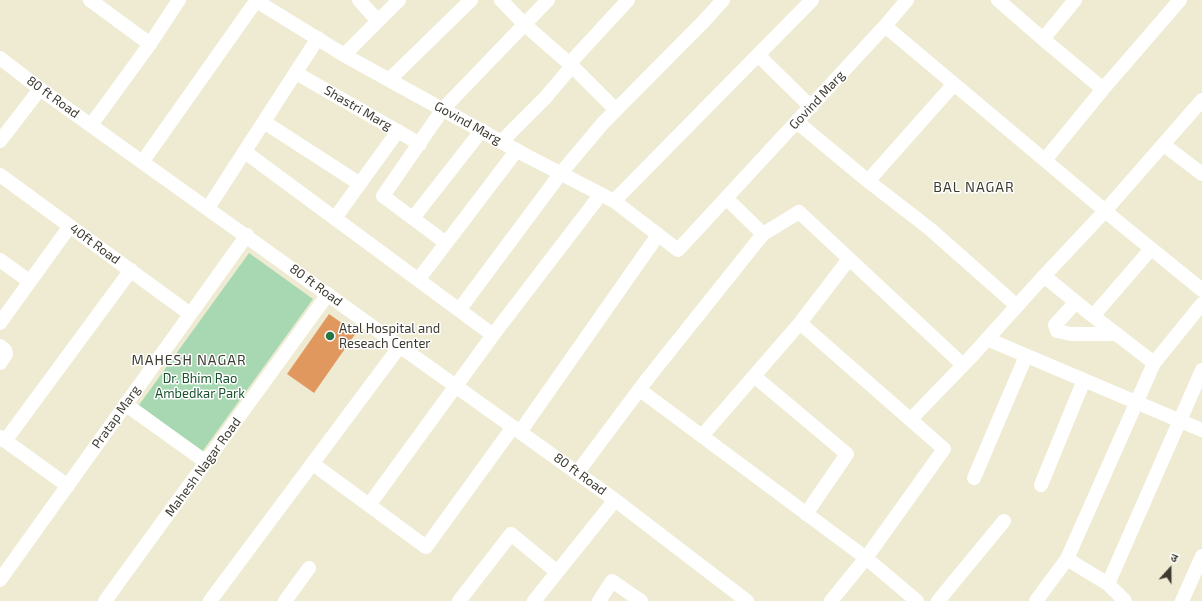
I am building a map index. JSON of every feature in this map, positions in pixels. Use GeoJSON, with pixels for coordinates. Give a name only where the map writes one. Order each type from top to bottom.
{"type":"FeatureCollection","features":[{"type":"Feature","properties":{"kind":"street"},"geometry":{"type":"LineString","coordinates":[[90,0],[150,44]]}},
{"type":"Feature","properties":{"kind":"street"},"geometry":{"type":"LineString","coordinates":[[91,125],[150,44],[179,0]]}},
{"type":"Feature","properties":{"kind":"street"},"geometry":{"type":"LineString","coordinates":[[143,161],[256,0]]}},
{"type":"Feature","properties":{"kind":"street","name":"Govind Marg"},"geometry":{"type":"LineString","coordinates":[[256,0],[344,55],[390,79],[501,142],[614,201],[678,250],[798,122],[907,0]]}},
{"type":"Feature","properties":{"kind":"street"},"geometry":{"type":"LineString","coordinates":[[359,0],[378,21]]}},
{"type":"Feature","properties":{"kind":"street"},"geometry":{"type":"LineString","coordinates":[[344,55],[399,0]]}},
{"type":"Feature","properties":{"kind":"street"},"geometry":{"type":"LineString","coordinates":[[390,79],[471,0]]}},
{"type":"Feature","properties":{"kind":"street"},"geometry":{"type":"LineString","coordinates":[[501,0],[524,24],[571,65],[616,110]]}},
{"type":"Feature","properties":{"kind":"street"},"geometry":{"type":"LineString","coordinates":[[446,243],[383,196],[443,109],[548,0]]}},
{"type":"Feature","properties":{"kind":"street"},"geometry":{"type":"LineString","coordinates":[[501,142],[545,98],[571,65],[628,0]]}},
{"type":"Feature","properties":{"kind":"street"},"geometry":{"type":"LineString","coordinates":[[459,310],[561,174],[616,110],[723,0]]}},
{"type":"Feature","properties":{"kind":"street"},"geometry":{"type":"LineString","coordinates":[[614,201],[812,0]]}},
{"type":"Feature","properties":{"kind":"street"},"geometry":{"type":"LineString","coordinates":[[998,0],[1103,89]]}},
{"type":"Feature","properties":{"kind":"street"},"geometry":{"type":"LineString","coordinates":[[1043,39],[1076,0]]}},
{"type":"Feature","properties":{"kind":"street"},"geometry":{"type":"LineString","coordinates":[[1045,160],[1103,89],[1180,0]]}},
{"type":"Feature","properties":{"kind":"street"},"geometry":{"type":"LineString","coordinates":[[885,26],[1202,290]]}},
{"type":"Feature","properties":{"kind":"street"},"geometry":{"type":"LineString","coordinates":[[208,208],[318,38]]}},
{"type":"Feature","properties":{"kind":"street"},"geometry":{"type":"LineString","coordinates":[[758,55],[811,107]]}},
{"type":"Feature","properties":{"kind":"street","name":"80 ft Road"},"geometry":{"type":"LineString","coordinates":[[0,58],[40,89],[247,235],[615,500],[747,601]]}},
{"type":"Feature","properties":{"kind":"street","name":"Shastri Marg"},"geometry":{"type":"LineString","coordinates":[[296,73],[420,144]]}},
{"type":"Feature","properties":{"kind":"street"},"geometry":{"type":"LineString","coordinates":[[868,181],[954,84]]}},
{"type":"Feature","properties":{"kind":"street"},"geometry":{"type":"LineString","coordinates":[[0,141],[40,89]]}},
{"type":"Feature","properties":{"kind":"street"},"geometry":{"type":"LineString","coordinates":[[911,419],[1106,211],[1202,100]]}},
{"type":"Feature","properties":{"kind":"street"},"geometry":{"type":"LineString","coordinates":[[264,122],[360,184]]}},
{"type":"Feature","properties":{"kind":"street"},"geometry":{"type":"LineString","coordinates":[[798,122],[868,181],[930,230],[1017,306]]}},
{"type":"Feature","properties":{"kind":"street"},"geometry":{"type":"LineString","coordinates":[[413,218],[482,130]]}},
{"type":"Feature","properties":{"kind":"street"},"geometry":{"type":"LineString","coordinates":[[335,218],[398,132]]}},
{"type":"Feature","properties":{"kind":"street"},"geometry":{"type":"LineString","coordinates":[[1164,144],[1202,174]]}},
{"type":"Feature","properties":{"kind":"street"},"geometry":{"type":"LineString","coordinates":[[418,280],[517,150]]}},
{"type":"Feature","properties":{"kind":"street"},"geometry":{"type":"LineString","coordinates":[[245,152],[493,334]]}},
{"type":"Feature","properties":{"kind":"street","name":"40ft Road"},"geometry":{"type":"LineString","coordinates":[[0,175],[190,314]]}},
{"type":"Feature","properties":{"kind":"street"},"geometry":{"type":"LineString","coordinates":[[369,505],[493,334],[601,194]]}},
{"type":"Feature","properties":{"kind":"street"},"geometry":{"type":"LineString","coordinates":[[726,198],[763,234]]}},
{"type":"Feature","properties":{"kind":"street"},"geometry":{"type":"LineString","coordinates":[[577,473],[640,390],[763,234],[799,212],[963,365]]}},
{"type":"Feature","properties":{"kind":"street"},"geometry":{"type":"LineString","coordinates":[[0,323],[70,226]]}},
{"type":"Feature","properties":{"kind":"street","name":"Pratap Marg"},"geometry":{"type":"LineString","coordinates":[[0,580],[247,235]]}},
{"type":"Feature","properties":{"kind":"street"},"geometry":{"type":"LineString","coordinates":[[313,464],[426,547],[517,429],[658,235]]}},
{"type":"Feature","properties":{"kind":"street"},"geometry":{"type":"LineString","coordinates":[[1093,316],[1151,249]]}},
{"type":"Feature","properties":{"kind":"street"},"geometry":{"type":"LineString","coordinates":[[702,436],[800,323],[850,259]]}},
{"type":"Feature","properties":{"kind":"street"},"geometry":{"type":"LineString","coordinates":[[0,260],[29,281]]}},
{"type":"Feature","properties":{"kind":"street"},"geometry":{"type":"LineString","coordinates":[[68,486],[3,439],[131,270]]}},
{"type":"Feature","properties":{"kind":"street"},"geometry":{"type":"LineString","coordinates":[[1044,276],[1154,363]]}},
{"type":"Feature","properties":{"kind":"street","name":"Mahesh Nagar Road"},"geometry":{"type":"LineString","coordinates":[[105,601],[328,294]]}},
{"type":"Feature","properties":{"kind":"street"},"geometry":{"type":"LineString","coordinates":[[1076,302],[1055,325],[1056,331],[1071,334],[1117,334]]}},
{"type":"Feature","properties":{"kind":"street"},"geometry":{"type":"LineString","coordinates":[[1036,601],[1067,559],[1154,363],[1202,304]]}},
{"type":"Feature","properties":{"kind":"street"},"geometry":{"type":"LineString","coordinates":[[800,323],[944,449],[866,558],[831,601]]}},
{"type":"Feature","properties":{"kind":"street"},"geometry":{"type":"LineString","coordinates":[[987,339],[1202,430]]}},
{"type":"Feature","properties":{"kind":"street"},"geometry":{"type":"LineString","coordinates":[[0,346],[5,350],[6,354],[0,363]]}},
{"type":"Feature","properties":{"kind":"street"},"geometry":{"type":"LineString","coordinates":[[210,601],[400,346]]}},
{"type":"Feature","properties":{"kind":"street"},"geometry":{"type":"LineString","coordinates":[[974,478],[1026,356]]}},
{"type":"Feature","properties":{"kind":"street"},"geometry":{"type":"LineString","coordinates":[[1108,584],[1202,370]]}},
{"type":"Feature","properties":{"kind":"street"},"geometry":{"type":"LineString","coordinates":[[754,376],[847,454],[806,514]]}},
{"type":"Feature","properties":{"kind":"street"},"geometry":{"type":"LineString","coordinates":[[1041,485],[1084,380]]}},
{"type":"Feature","properties":{"kind":"street"},"geometry":{"type":"LineString","coordinates":[[640,390],[866,558],[917,601]]}},
{"type":"Feature","properties":{"kind":"street"},"geometry":{"type":"LineString","coordinates":[[125,404],[206,462]]}},
{"type":"Feature","properties":{"kind":"street"},"geometry":{"type":"LineString","coordinates":[[534,601],[615,500]]}},
{"type":"Feature","properties":{"kind":"street"},"geometry":{"type":"LineString","coordinates":[[938,601],[1004,521]]}},
{"type":"Feature","properties":{"kind":"street"},"geometry":{"type":"LineString","coordinates":[[459,601],[511,534],[557,572]]}},
{"type":"Feature","properties":{"kind":"street"},"geometry":{"type":"LineString","coordinates":[[1182,601],[1202,556]]}},
{"type":"Feature","properties":{"kind":"street"},"geometry":{"type":"LineString","coordinates":[[1067,559],[1108,584],[1125,601]]}},
{"type":"Feature","properties":{"kind":"street"},"geometry":{"type":"LineString","coordinates":[[285,601],[309,568]]}},
{"type":"Feature","properties":{"kind":"street"},"geometry":{"type":"LineString","coordinates":[[599,601],[612,581],[641,601]]}},
{"type":"Feature","properties":{"kind":"green space","name":"Dr. Bhim Rao Ambedkar Park"},"geometry":{"type":"Polygon","coordinates":[[[249,253],[313,299],[202,452],[139,405],[249,253]]]}},
{"type":"Feature","properties":{"kind":"building"},"geometry":{"type":"Polygon","coordinates":[[[329,314],[356,333],[314,393],[287,374],[329,314]]]}},
{"type":"Feature","properties":{"kind":"place","name":"Atal Hospital and Reseach Center"},"geometry":{"type":"Point","coordinates":[330,336]}},
{"type":"Feature","properties":{"kind":"district","name":"BAL NAGAR"},"geometry":{"type":"Point","coordinates":[974,187]}},
{"type":"Feature","properties":{"kind":"district","name":"MAHESH NAGAR"},"geometry":{"type":"Point","coordinates":[189,360]}}]}
